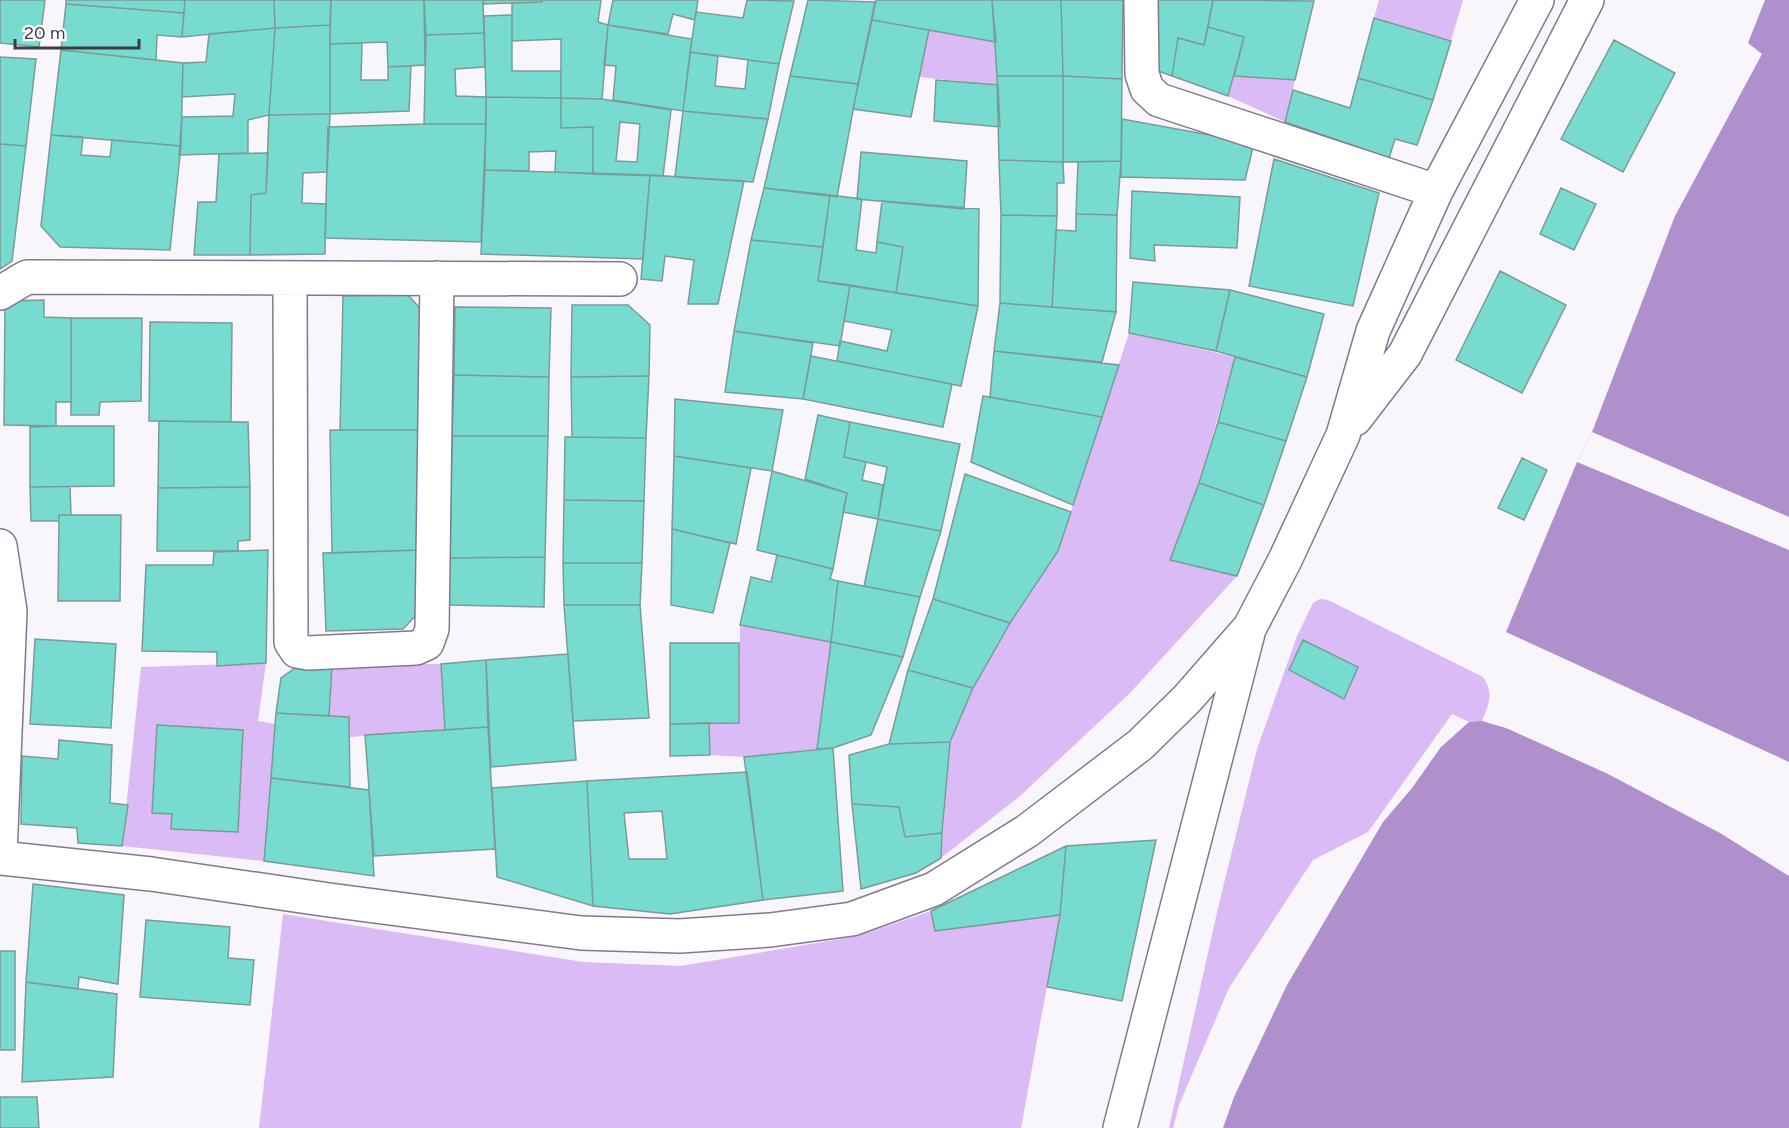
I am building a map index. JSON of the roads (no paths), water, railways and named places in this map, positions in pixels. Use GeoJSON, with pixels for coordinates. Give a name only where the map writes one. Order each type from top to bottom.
{"type":"FeatureCollection","features":[{"type":"Feature","properties":{"kind":"street"},"geometry":{"type":"LineString","coordinates":[[1140,0],[1142,74],[1147,89],[1159,100],[1436,191]]}},
{"type":"Feature","properties":{"kind":"street"},"geometry":{"type":"LineString","coordinates":[[1120,1128],[1250,627],[1285,560],[1343,435],[1373,331],[1436,191],[1537,0]]}},
{"type":"Feature","properties":{"kind":"street"},"geometry":{"type":"LineString","coordinates":[[1343,435],[1405,354],[1587,0]]}},
{"type":"Feature","properties":{"kind":"street"},"geometry":{"type":"LineString","coordinates":[[0,293],[27,277],[620,279]]}},
{"type":"Feature","properties":{"kind":"street"},"geometry":{"type":"LineString","coordinates":[[290,278],[291,642],[297,651],[308,653],[416,648],[427,643],[432,629],[437,278]]}},
{"type":"Feature","properties":{"kind":"street"},"geometry":{"type":"LineString","coordinates":[[0,546],[10,611],[0,856],[151,874],[340,902],[581,933],[680,936],[770,930],[852,919],[934,889],[1027,831],[1140,746],[1187,699],[1250,627]]}}]}
